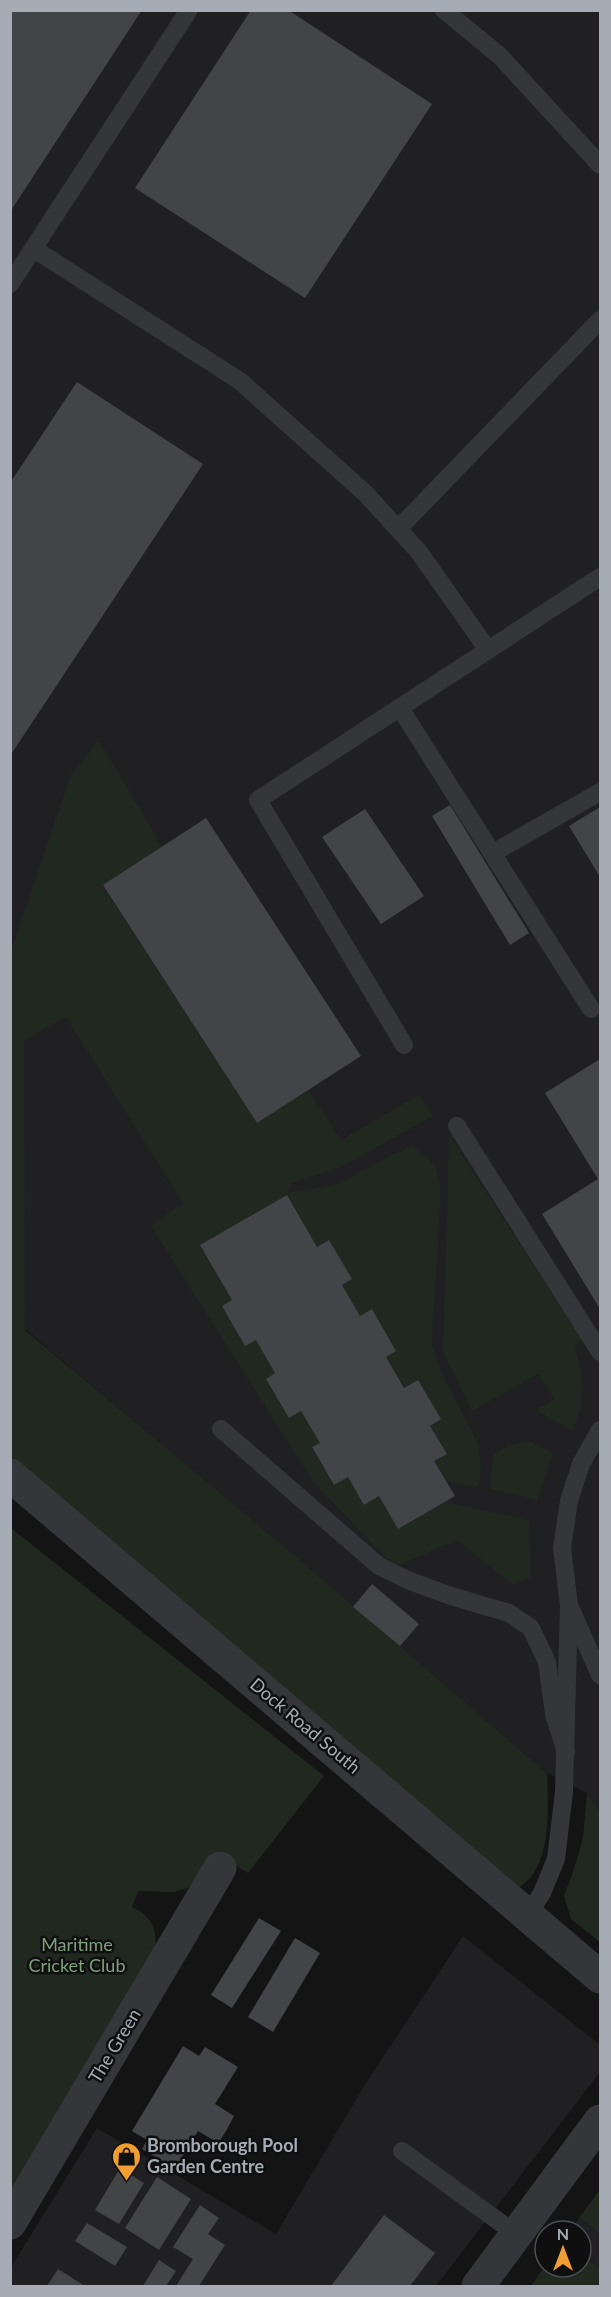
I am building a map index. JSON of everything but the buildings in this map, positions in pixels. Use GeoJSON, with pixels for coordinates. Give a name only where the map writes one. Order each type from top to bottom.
{"type":"FeatureCollection","features":[{"type":"Feature","properties":{"kind":"street","name":"Dock Road South"},"geometry":{"type":"LineString","coordinates":[[10,1475],[600,1977]]}},
{"type":"Feature","properties":{"kind":"street","name":"The Green"},"geometry":{"type":"LineString","coordinates":[[10,2223],[220,1868]]}},
{"type":"Feature","properties":{"kind":"street"},"geometry":{"type":"LineString","coordinates":[[478,2286],[600,2121]]}},
{"type":"Feature","properties":{"kind":"lane"},"geometry":{"type":"LineString","coordinates":[[10,284],[189,10]]}},
{"type":"Feature","properties":{"kind":"lane"},"geometry":{"type":"LineString","coordinates":[[444,10],[500,56],[600,165]]}},
{"type":"Feature","properties":{"kind":"lane"},"geometry":{"type":"LineString","coordinates":[[34,249],[240,381],[365,493],[419,552],[488,650]]}},
{"type":"Feature","properties":{"kind":"lane"},"geometry":{"type":"LineString","coordinates":[[398,529],[600,320]]}},
{"type":"Feature","properties":{"kind":"lane"},"geometry":{"type":"LineString","coordinates":[[404,1045],[258,800],[600,577]]}},
{"type":"Feature","properties":{"kind":"lane"},"geometry":{"type":"LineString","coordinates":[[400,708],[591,1009]]}},
{"type":"Feature","properties":{"kind":"lane"},"geometry":{"type":"LineString","coordinates":[[493,854],[600,792]]}},
{"type":"Feature","properties":{"kind":"lane"},"geometry":{"type":"LineString","coordinates":[[457,1126],[600,1352]]}},
{"type":"Feature","properties":{"kind":"lane"},"geometry":{"type":"LineString","coordinates":[[221,1430],[379,1566],[410,1581],[451,1596],[488,1609],[508,1613],[531,1628],[547,1662],[554,1714],[566,1752]]}},
{"type":"Feature","properties":{"kind":"lane"},"geometry":{"type":"LineString","coordinates":[[528,1915],[542,1893],[556,1859],[564,1792],[569,1605],[562,1548],[569,1501],[581,1464],[600,1430]]}},
{"type":"Feature","properties":{"kind":"lane"},"geometry":{"type":"LineString","coordinates":[[569,1605],[600,1676]]}},
{"type":"Feature","properties":{"kind":"lane"},"geometry":{"type":"LineString","coordinates":[[402,2151],[516,2234]]}},
{"type":"Feature","properties":{"kind":"shaded area"},"geometry":{"type":"Polygon","coordinates":[[[10,11],[600,11],[600,1812],[587,1793],[547,1773],[11,1317],[10,11]]]}},
{"type":"Feature","properties":{"kind":"shaded area"},"geometry":{"type":"Polygon","coordinates":[[[463,1936],[600,2045],[600,2072],[436,2286],[11,2286],[10,2269],[97,2128],[276,2234],[364,2086],[463,1936]]]}},
{"type":"Feature","properties":{"kind":"shaded area"},"geometry":{"type":"Polygon","coordinates":[[[593,2228],[600,2233],[600,2268],[593,2263],[593,2228]]]}},
{"type":"Feature","properties":{"kind":"green space"},"geometry":{"type":"Polygon","coordinates":[[[99,740],[162,847],[103,886],[257,1123],[309,1090],[341,1140],[419,1095],[433,1116],[339,1168],[292,1183],[287,1194],[341,1183],[395,1153],[413,1146],[435,1165],[441,1187],[432,1344],[441,1373],[479,1445],[481,1469],[478,1487],[446,1481],[434,1461],[446,1454],[430,1426],[440,1419],[418,1380],[404,1388],[386,1357],[396,1351],[372,1309],[360,1316],[342,1285],[351,1279],[329,1240],[317,1247],[287,1195],[200,1245],[232,1300],[222,1306],[245,1346],[256,1340],[275,1373],[266,1379],[289,1418],[302,1411],[320,1443],[312,1448],[334,1485],[348,1477],[364,1505],[379,1496],[398,1529],[445,1502],[529,1520],[531,1578],[512,1584],[457,1540],[395,1567],[314,1483],[151,1226],[183,1203],[66,1017],[24,1040],[25,1330],[288,1550],[547,1773],[547,1823],[544,1848],[534,1874],[519,1888],[11,1457],[11,951],[71,775],[99,740]]]}},
{"type":"Feature","properties":{"kind":"green space"},"geometry":{"type":"Polygon","coordinates":[[[449,1135],[582,1340],[575,1345],[582,1397],[573,1431],[536,1410],[555,1399],[538,1374],[472,1411],[443,1352],[449,1135]]]}},
{"type":"Feature","properties":{"kind":"green space"},"geometry":{"type":"Polygon","coordinates":[[[528,1441],[553,1453],[537,1500],[490,1489],[493,1455],[507,1446],[528,1441]]]}},
{"type":"Feature","properties":{"kind":"green space","name":"Maritime Cricket Club"},"geometry":{"type":"Polygon","coordinates":[[[11,1528],[324,1776],[248,1873],[213,1852],[190,1887],[174,1892],[138,1891],[132,1907],[146,1916],[153,1927],[156,1956],[11,2193],[11,1528]]]}},
{"type":"Feature","properties":{"kind":"green space"},"geometry":{"type":"Polygon","coordinates":[[[587,1793],[600,1812],[600,1942],[571,1919],[564,1896],[583,1838],[587,1793]]]}},
{"type":"Feature","properties":{"kind":"green space"},"geometry":{"type":"Polygon","coordinates":[[[600,2190],[600,2233],[593,2228],[593,2219],[579,2218],[600,2190]]]}},
{"type":"Feature","properties":{"kind":"green space"},"geometry":{"type":"Polygon","coordinates":[[[593,2263],[600,2268],[600,2286],[531,2286],[536,2279],[593,2279],[593,2263]]]}},
{"type":"Feature","properties":{"kind":"place","name":"Bromborough Pool Garden Centre"},"geometry":{"type":"Point","coordinates":[126,2182]}}]}
